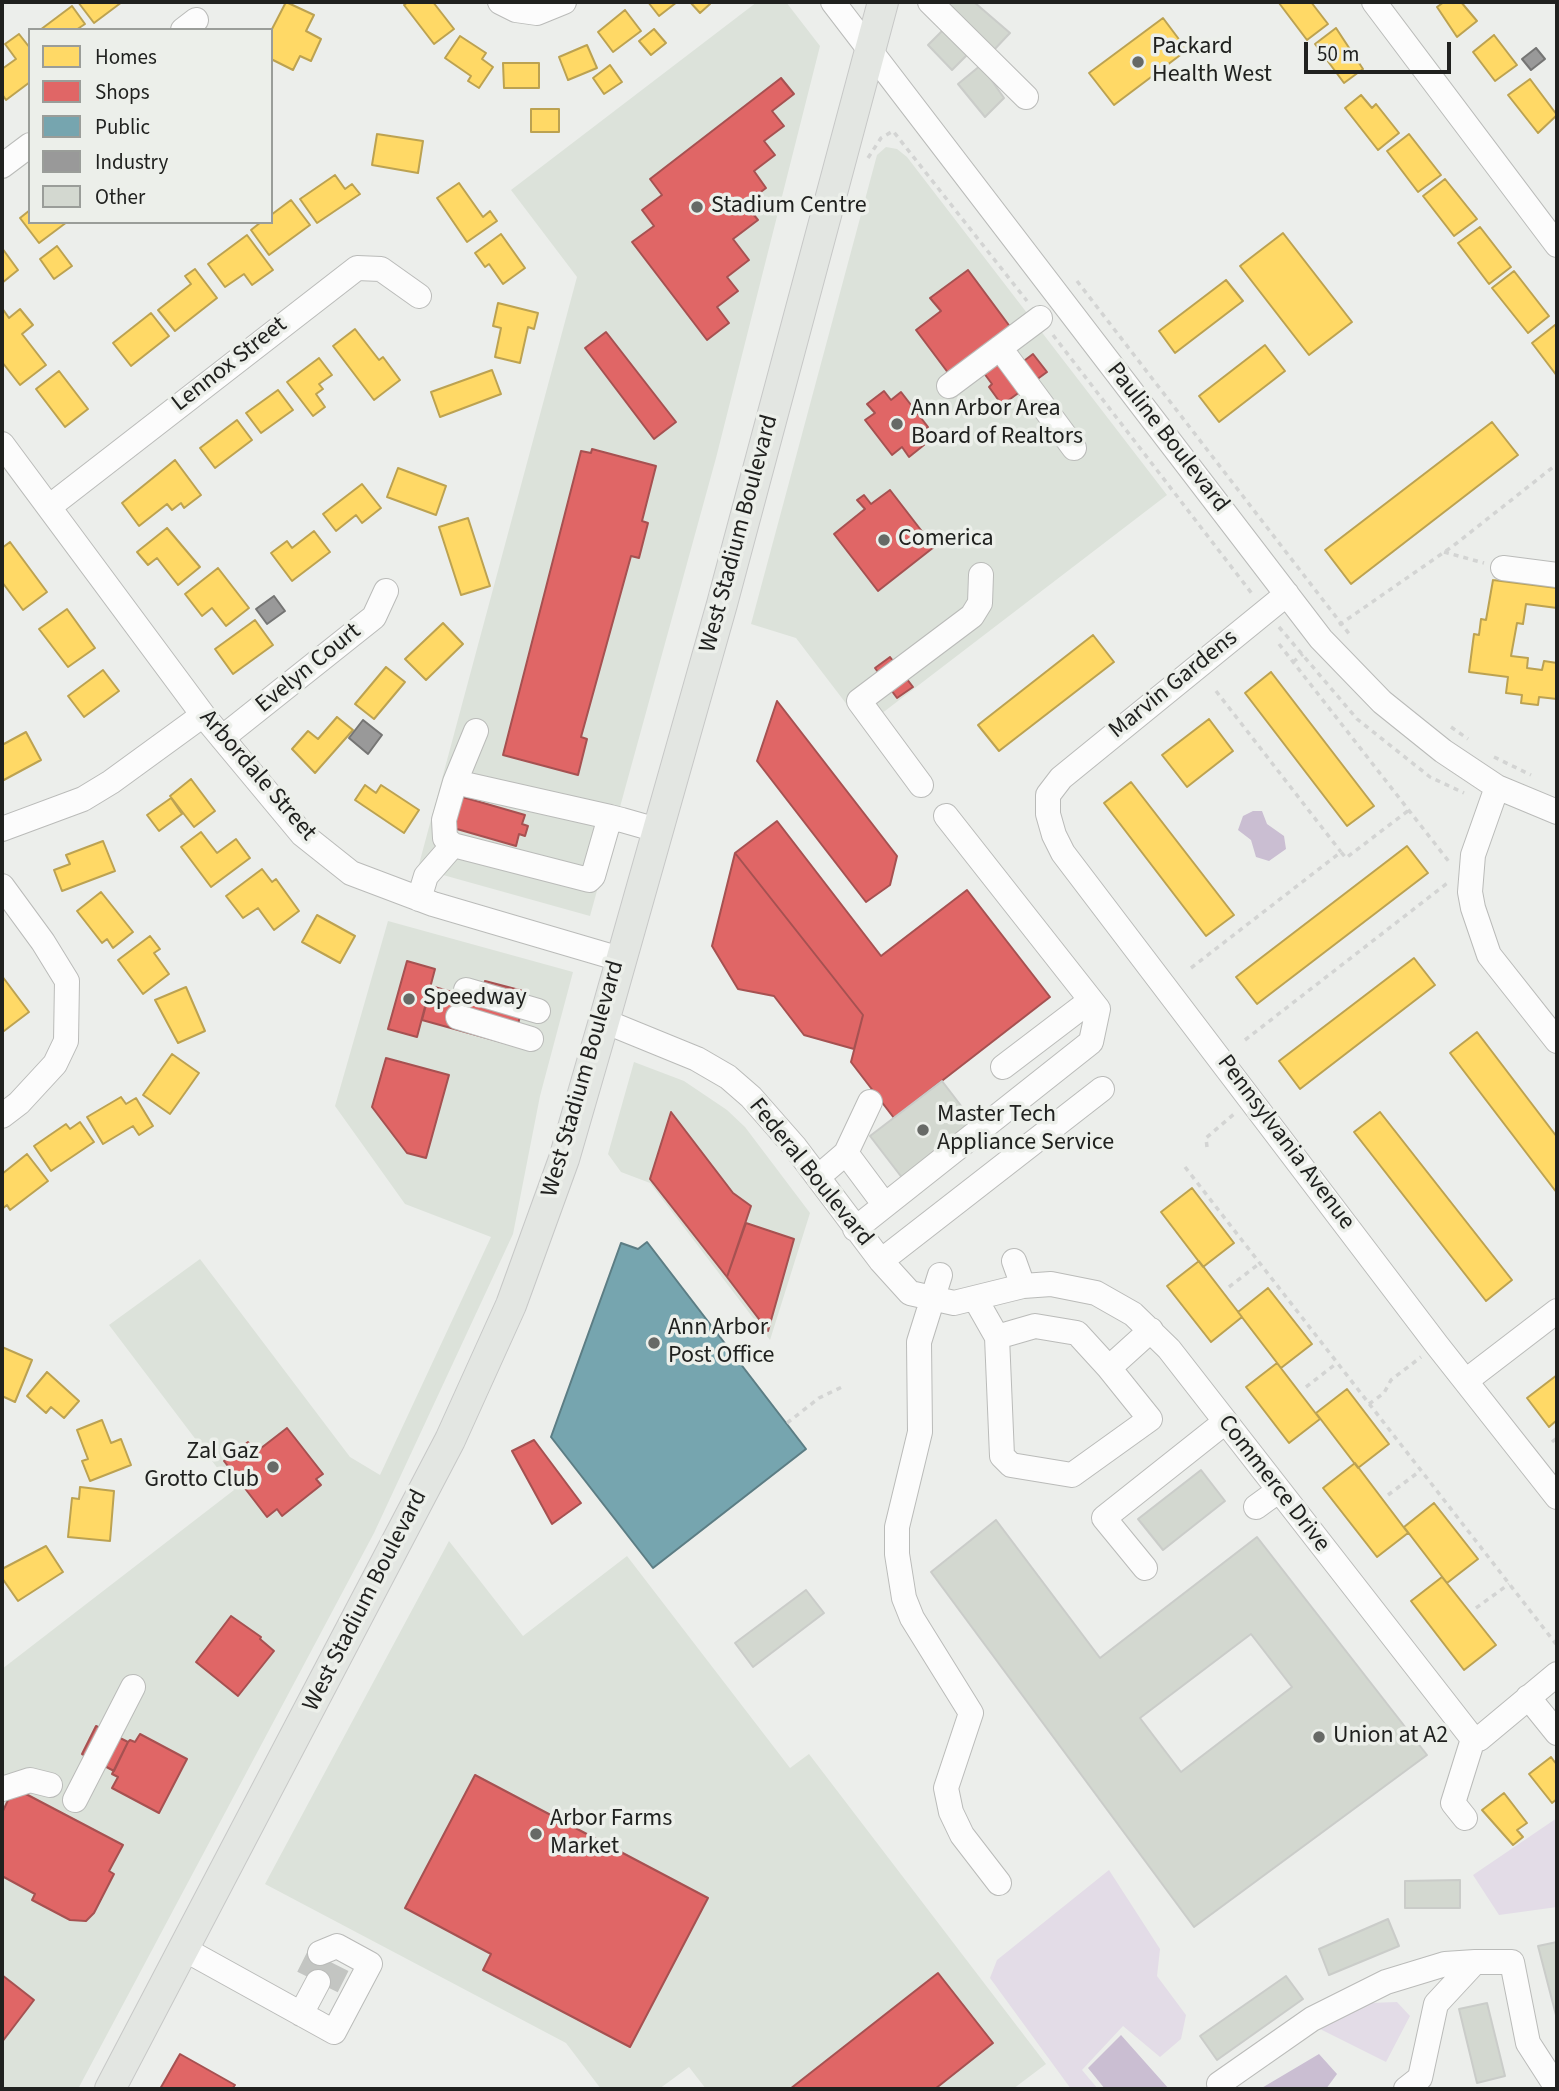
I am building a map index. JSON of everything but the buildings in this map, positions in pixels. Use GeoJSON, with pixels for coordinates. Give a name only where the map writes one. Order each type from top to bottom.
{"type":"FeatureCollection","features":[{"type":"Feature","properties":{"kind":"main road","name":"West Stadium Boulevard"},"geometry":{"type":"LineString","coordinates":[[110,2089],[326,1681],[484,1367],[511,1305],[564,1158],[604,1021],[722,604],[883,2]]}},
{"type":"Feature","properties":{"kind":"street"},"geometry":{"type":"LineString","coordinates":[[500,2],[516,10],[537,13],[564,2]]}},
{"type":"Feature","properties":{"kind":"street","name":"Pauline Boulevard"},"geometry":{"type":"LineString","coordinates":[[833,2],[1321,639],[1382,702],[1443,751],[1497,787],[1557,812]]}},
{"type":"Feature","properties":{"kind":"street"},"geometry":{"type":"LineString","coordinates":[[929,2],[1026,97]]}},
{"type":"Feature","properties":{"kind":"street"},"geometry":{"type":"LineString","coordinates":[[1374,2],[1557,245]]}},
{"type":"Feature","properties":{"kind":"street"},"geometry":{"type":"LineString","coordinates":[[2,166],[28,146]]}},
{"type":"Feature","properties":{"kind":"street","name":"Lennox Street"},"geometry":{"type":"LineString","coordinates":[[49,507],[357,268],[381,269],[419,296]]}},
{"type":"Feature","properties":{"kind":"street"},"geometry":{"type":"LineString","coordinates":[[949,386],[1040,318]]}},
{"type":"Feature","properties":{"kind":"street"},"geometry":{"type":"LineString","coordinates":[[1000,348],[1074,448]]}},
{"type":"Feature","properties":{"kind":"street","name":"Arbordale Street"},"geometry":{"type":"LineString","coordinates":[[2,444],[203,715],[302,834],[351,873],[419,899],[620,958]]}},
{"type":"Feature","properties":{"kind":"street"},"geometry":{"type":"LineString","coordinates":[[1503,568],[1557,575]]}},
{"type":"Feature","properties":{"kind":"street"},"geometry":{"type":"LineString","coordinates":[[920,785],[859,701],[972,616],[980,603],[981,575]]}},
{"type":"Feature","properties":{"kind":"street","name":"Evelyn Court"},"geometry":{"type":"LineString","coordinates":[[222,738],[373,617],[386,591]]}},
{"type":"Feature","properties":{"kind":"street","name":"Marvin Gardens"},"geometry":{"type":"LineString","coordinates":[[1061,778],[1287,594]]}},
{"type":"Feature","properties":{"kind":"street"},"geometry":{"type":"LineString","coordinates":[[2,829],[83,799],[111,782],[203,715]]}},
{"type":"Feature","properties":{"kind":"street"},"geometry":{"type":"LineString","coordinates":[[476,731],[455,782],[444,820],[445,838],[453,845],[589,880],[593,876],[610,817]]}},
{"type":"Feature","properties":{"kind":"street","name":"Pennsylvania Avenue"},"geometry":{"type":"LineString","coordinates":[[1061,778],[1048,795],[1048,814],[1063,853],[1437,1345],[1468,1380],[1557,1497]]}},
{"type":"Feature","properties":{"kind":"street"},"geometry":{"type":"LineString","coordinates":[[455,782],[657,830]]}},
{"type":"Feature","properties":{"kind":"street"},"geometry":{"type":"LineString","coordinates":[[1497,787],[1465,874],[1473,908],[1489,955],[1557,1041]]}},
{"type":"Feature","properties":{"kind":"street"},"geometry":{"type":"LineString","coordinates":[[855,1229],[1091,1042],[1098,1009],[946,816]]}},
{"type":"Feature","properties":{"kind":"street"},"geometry":{"type":"LineString","coordinates":[[419,899],[426,876],[453,845]]}},
{"type":"Feature","properties":{"kind":"street"},"geometry":{"type":"LineString","coordinates":[[2,886],[43,942],[67,981],[66,1041],[55,1064],[19,1103],[2,1116]]}},
{"type":"Feature","properties":{"kind":"street"},"geometry":{"type":"LineString","coordinates":[[466,990],[538,1011]]}},
{"type":"Feature","properties":{"kind":"street"},"geometry":{"type":"LineString","coordinates":[[1003,1067],[1091,1000]]}},
{"type":"Feature","properties":{"kind":"street"},"geometry":{"type":"LineString","coordinates":[[458,1017],[531,1039]]}},
{"type":"Feature","properties":{"kind":"street","name":"Federal Boulevard"},"geometry":{"type":"LineString","coordinates":[[604,1021],[697,1059],[728,1077],[766,1112],[880,1261],[910,1293],[932,1301]]}},
{"type":"Feature","properties":{"kind":"street"},"geometry":{"type":"LineString","coordinates":[[880,1261],[1102,1089]]}},
{"type":"Feature","properties":{"kind":"street"},"geometry":{"type":"LineString","coordinates":[[818,1177],[846,1153],[870,1102]]}},
{"type":"Feature","properties":{"kind":"street"},"geometry":{"type":"LineString","coordinates":[[846,1153],[884,1204]]}},
{"type":"Feature","properties":{"kind":"street"},"geometry":{"type":"LineString","coordinates":[[1014,1261],[1023,1286]]}},
{"type":"Feature","properties":{"kind":"street"},"geometry":{"type":"LineString","coordinates":[[940,1275],[919,1342],[917,1363],[920,1432],[897,1527],[899,1578],[912,1618],[971,1713],[946,1788],[951,1812],[962,1835],[999,1882]]}},
{"type":"Feature","properties":{"kind":"street","name":"Commerce Drive"},"geometry":{"type":"LineString","coordinates":[[932,1301],[954,1303],[975,1300],[1023,1286],[1051,1283],[1079,1287],[1116,1303],[1151,1330],[1473,1739]]}},
{"type":"Feature","properties":{"kind":"street"},"geometry":{"type":"LineString","coordinates":[[975,1300],[997,1337],[1002,1456],[1011,1465],[1072,1475],[1150,1419],[1077,1333],[1035,1326],[997,1337]]}},
{"type":"Feature","properties":{"kind":"street"},"geometry":{"type":"LineString","coordinates":[[1468,1380],[1557,1311]]}},
{"type":"Feature","properties":{"kind":"street"},"geometry":{"type":"LineString","coordinates":[[1109,1368],[1151,1330]]}},
{"type":"Feature","properties":{"kind":"street"},"geometry":{"type":"LineString","coordinates":[[1145,1568],[1104,1518],[1225,1422]]}},
{"type":"Feature","properties":{"kind":"street"},"geometry":{"type":"LineString","coordinates":[[1256,1507],[1278,1491]]}},
{"type":"Feature","properties":{"kind":"street"},"geometry":{"type":"LineString","coordinates":[[1465,1818],[1453,1802],[1473,1739],[1479,1739],[1557,1674]]}},
{"type":"Feature","properties":{"kind":"street"},"geometry":{"type":"LineString","coordinates":[[75,1800],[133,1687]]}},
{"type":"Feature","properties":{"kind":"street"},"geometry":{"type":"LineString","coordinates":[[1528,1698],[1557,1733]]}},
{"type":"Feature","properties":{"kind":"street"},"geometry":{"type":"LineString","coordinates":[[2,1789],[30,1780],[50,1786]]}},
{"type":"Feature","properties":{"kind":"street"},"geometry":{"type":"LineString","coordinates":[[184,1949],[312,1992],[334,2032],[370,1964],[332,1955]]}},
{"type":"Feature","properties":{"kind":"street"},"geometry":{"type":"LineString","coordinates":[[1406,2089],[1420,2078],[1436,2004],[1475,1962]]}},
{"type":"Feature","properties":{"kind":"street"},"geometry":{"type":"LineString","coordinates":[[1219,2084],[1312,2019],[1385,1982],[1445,1964],[1512,1962],[1528,2043],[1557,2088]]}},
{"type":"Feature","properties":{"kind":"path"},"geometry":{"type":"LineString","coordinates":[[1071,274],[1354,640]]}},
{"type":"Feature","properties":{"kind":"path"},"geometry":{"type":"LineString","coordinates":[[1341,624],[1444,552],[1557,464]]}},
{"type":"Feature","properties":{"kind":"path"},"geometry":{"type":"LineString","coordinates":[[1444,552],[1503,568]]}},
{"type":"Feature","properties":{"kind":"path"},"geometry":{"type":"LineString","coordinates":[[1245,1040],[1465,874],[1409,810],[1279,644]]}},
{"type":"Feature","properties":{"kind":"path"},"geometry":{"type":"LineString","coordinates":[[1293,662],[1301,655]]}},
{"type":"Feature","properties":{"kind":"path"},"geometry":{"type":"LineString","coordinates":[[1216,691],[1346,858],[1409,810]]}},
{"type":"Feature","properties":{"kind":"path"},"geometry":{"type":"LineString","coordinates":[[1446,723],[1479,747]]}},
{"type":"Feature","properties":{"kind":"path"},"geometry":{"type":"LineString","coordinates":[[1490,754],[1536,778]]}},
{"type":"Feature","properties":{"kind":"path"},"geometry":{"type":"LineString","coordinates":[[1191,968],[1341,852]]}},
{"type":"Feature","properties":{"kind":"path"},"geometry":{"type":"LineString","coordinates":[[1207,1147],[1206,1138],[1230,1117]]}},
{"type":"Feature","properties":{"kind":"path"},"geometry":{"type":"LineString","coordinates":[[1185,1167],[1463,1528],[1556,1644]]}},
{"type":"Feature","properties":{"kind":"path"},"geometry":{"type":"LineString","coordinates":[[1229,1287],[1259,1263]]}},
{"type":"Feature","properties":{"kind":"path"},"geometry":{"type":"LineString","coordinates":[[1369,1404],[1384,1393],[1391,1380],[1417,1361]]}},
{"type":"Feature","properties":{"kind":"path"},"geometry":{"type":"LineString","coordinates":[[1306,1387],[1337,1362]]}},
{"type":"Feature","properties":{"kind":"path"},"geometry":{"type":"LineString","coordinates":[[787,1423],[819,1398],[842,1387]]}},
{"type":"Feature","properties":{"kind":"path"},"geometry":{"type":"LineString","coordinates":[[1552,1442],[1557,1438]]}},
{"type":"Feature","properties":{"kind":"path"},"geometry":{"type":"LineString","coordinates":[[1388,1495],[1420,1471]]}},
{"type":"Feature","properties":{"kind":"path"},"geometry":{"type":"LineString","coordinates":[[1476,1608],[1509,1584]]}},
{"type":"Feature","properties":{"kind":"shaded area"},"geometry":{"type":"Polygon","coordinates":[[[757,2],[786,2],[820,46],[716,458],[590,916],[418,868],[577,277],[511,190],[757,2]]]}},
{"type":"Feature","properties":{"kind":"shaded area"},"geometry":{"type":"Polygon","coordinates":[[[886,147],[897,149],[907,157],[1167,495],[864,727],[796,638],[751,624],[877,155],[886,147]]]}},
{"type":"Feature","properties":{"kind":"shaded area"},"geometry":{"type":"Polygon","coordinates":[[[1253,811],[1262,811],[1267,824],[1284,836],[1286,849],[1269,861],[1256,857],[1251,840],[1238,830],[1243,816],[1253,811]]]}},
{"type":"Feature","properties":{"kind":"shaded area"},"geometry":{"type":"Polygon","coordinates":[[[388,921],[573,972],[540,1096],[513,1234],[374,1533],[78,2089],[2,2089],[2,1669],[234,1490],[109,1325],[200,1259],[350,1457],[380,1475],[491,1237],[405,1204],[335,1106],[388,921]]]}},
{"type":"Feature","properties":{"kind":"shaded area"},"geometry":{"type":"Polygon","coordinates":[[[634,1062],[684,1081],[727,1110],[745,1127],[810,1213],[770,1340],[650,1183],[621,1172],[608,1154],[634,1062]]]}},
{"type":"Feature","properties":{"kind":"shaded area"},"geometry":{"type":"Polygon","coordinates":[[[449,1541],[523,1636],[627,1556],[790,1768],[809,1754],[1046,2064],[1013,2089],[706,2089],[689,2067],[659,2089],[601,2089],[566,2043],[265,1884],[449,1541]]]}},
{"type":"Feature","properties":{"kind":"shaded area"},"geometry":{"type":"Polygon","coordinates":[[[1557,1818],[1557,1907],[1499,1915],[1473,1875],[1557,1818]]]}},
{"type":"Feature","properties":{"kind":"shaded area"},"geometry":{"type":"Polygon","coordinates":[[[1109,1870],[1160,1949],[1157,1976],[1186,2015],[1181,2039],[1160,2057],[1123,2026],[1082,2070],[1098,2089],[1071,2089],[990,1978],[997,1960],[1109,1870]]]}},
{"type":"Feature","properties":{"kind":"shaded area"},"geometry":{"type":"Polygon","coordinates":[[[1397,2002],[1410,2016],[1386,2062],[1316,2027],[1369,2003],[1397,2002]]]}},
{"type":"Feature","properties":{"kind":"shaded area"},"geometry":{"type":"Polygon","coordinates":[[[1121,2035],[1169,2089],[1105,2089],[1088,2068],[1121,2035]]]}},
{"type":"Feature","properties":{"kind":"shaded area"},"geometry":{"type":"Polygon","coordinates":[[[1319,2054],[1337,2074],[1326,2089],[1260,2089],[1319,2054]]]}},
{"type":"Feature","properties":{"kind":"tunnel"},"geometry":{"type":"LineString","coordinates":[[308,1977],[320,1953]]}},
{"type":"Feature","properties":{"kind":"tunnel"},"geometry":{"type":"LineString","coordinates":[[327,1987],[339,1963]]}},
{"type":"Feature","properties":{"kind":"place","name":"Packard Health West"},"geometry":{"type":"Point","coordinates":[1138,62]}},
{"type":"Feature","properties":{"kind":"place","name":"Stadium Centre"},"geometry":{"type":"Point","coordinates":[697,207]}},
{"type":"Feature","properties":{"kind":"place","name":"Ann Arbor Area Board of Realtors"},"geometry":{"type":"Point","coordinates":[897,424]}},
{"type":"Feature","properties":{"kind":"place","name":"Comerica"},"geometry":{"type":"Point","coordinates":[884,540]}},
{"type":"Feature","properties":{"kind":"place","name":"Speedway"},"geometry":{"type":"Point","coordinates":[409,999]}},
{"type":"Feature","properties":{"kind":"place","name":"Master Tech Appliance Service"},"geometry":{"type":"Point","coordinates":[923,1130]}},
{"type":"Feature","properties":{"kind":"place","name":"Ann Arbor Post Office"},"geometry":{"type":"Point","coordinates":[654,1343]}},
{"type":"Feature","properties":{"kind":"place","name":"Zal Gaz Grotto Club"},"geometry":{"type":"Point","coordinates":[273,1467]}},
{"type":"Feature","properties":{"kind":"place","name":"Union at A2"},"geometry":{"type":"Point","coordinates":[1319,1737]}},
{"type":"Feature","properties":{"kind":"place","name":"Arbor Farms Market"},"geometry":{"type":"Point","coordinates":[536,1834]}}]}
